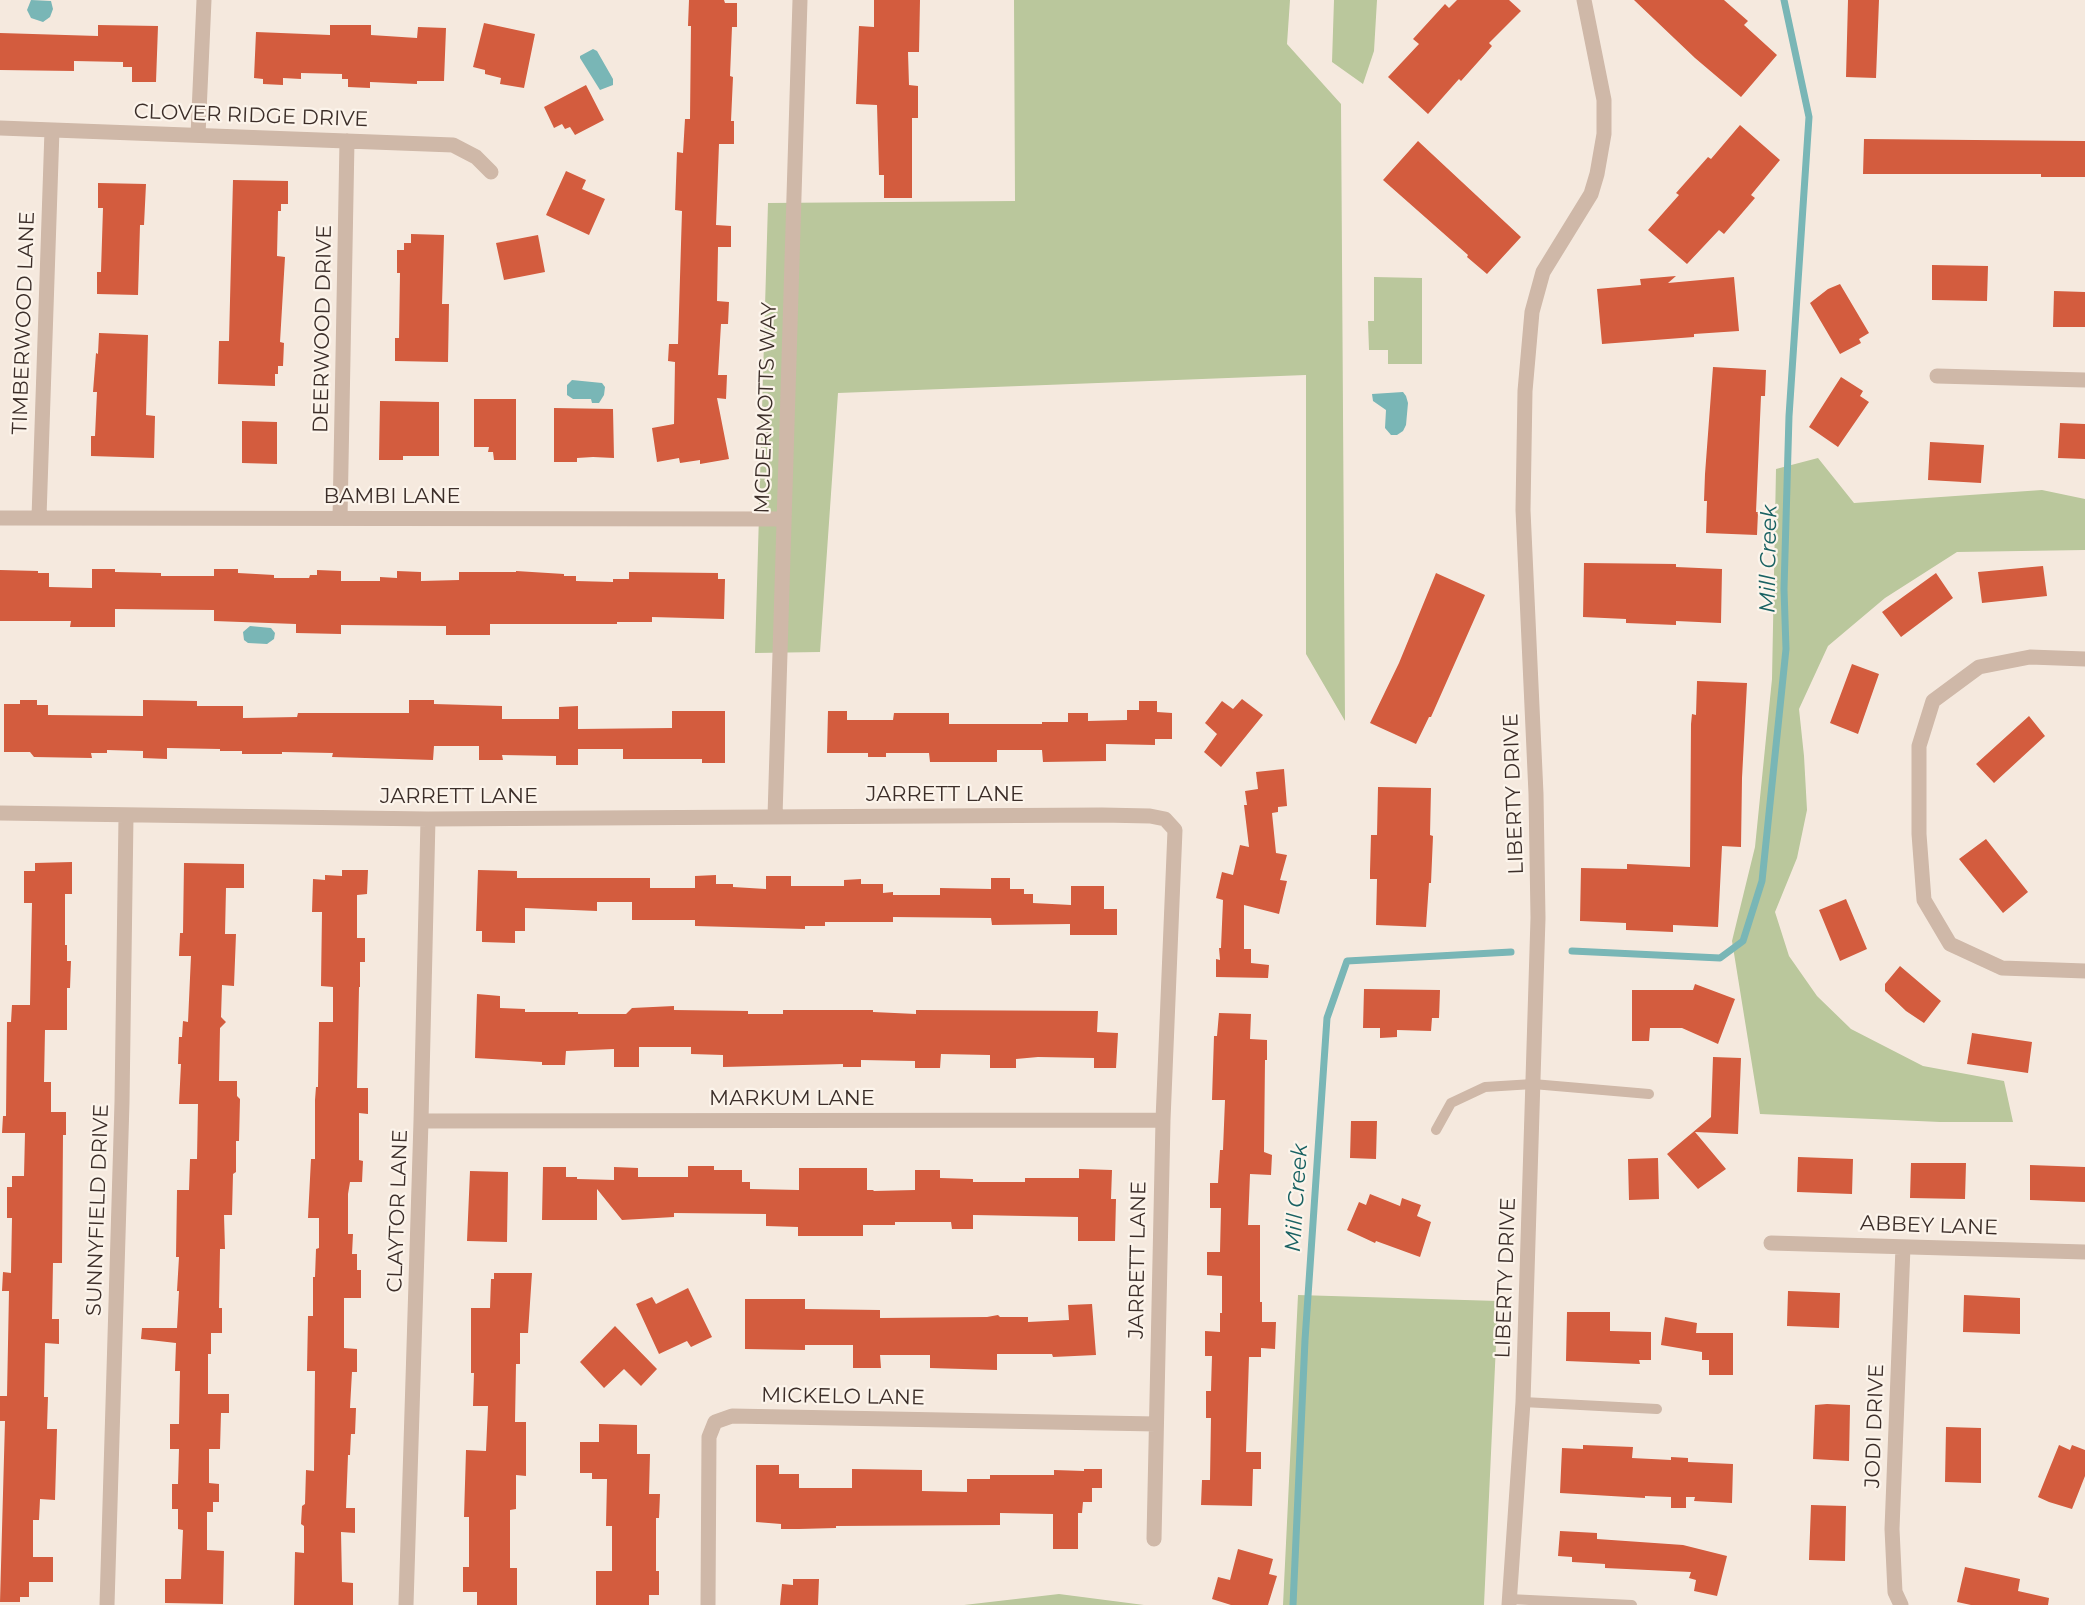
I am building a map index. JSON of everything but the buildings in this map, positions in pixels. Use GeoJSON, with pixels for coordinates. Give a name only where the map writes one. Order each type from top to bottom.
{"type":"FeatureCollection","features":[{"type":"Feature","properties":{"kind":"street"},"geometry":{"type":"LineString","coordinates":[[198,135],[204,0]]}},
{"type":"Feature","properties":{"kind":"street","name":"MCDERMOTTS WAY"},"geometry":{"type":"LineString","coordinates":[[775,816],[800,0]]}},
{"type":"Feature","properties":{"kind":"street","name":"LIBERTY DRIVE"},"geometry":{"type":"LineString","coordinates":[[1509,1602],[1522,1402],[1539,918],[1536,794],[1523,510],[1525,391],[1532,312],[1543,272],[1591,194],[1604,134],[1604,100],[1584,0]]}},
{"type":"Feature","properties":{"kind":"street","name":"CLOVER RIDGE DRIVE"},"geometry":{"type":"LineString","coordinates":[[0,128],[453,146],[476,157],[491,172]]}},
{"type":"Feature","properties":{"kind":"street","name":"TIMBERWOOD LANE"},"geometry":{"type":"LineString","coordinates":[[39,517],[52,130]]}},
{"type":"Feature","properties":{"kind":"street","name":"DEERWOOD DRIVE"},"geometry":{"type":"LineString","coordinates":[[340,518],[347,141]]}},
{"type":"Feature","properties":{"kind":"street"},"geometry":{"type":"LineString","coordinates":[[1937,376],[2085,380]]}},
{"type":"Feature","properties":{"kind":"street","name":"BAMBI LANE"},"geometry":{"type":"LineString","coordinates":[[0,518],[784,519]]}},
{"type":"Feature","properties":{"kind":"street"},"geometry":{"type":"LineString","coordinates":[[2085,659],[2030,657],[1979,667],[1933,700],[1920,746],[1919,801],[1924,900],[1950,944],[2002,968],[2085,971]]}},
{"type":"Feature","properties":{"kind":"street","name":"JARRETT LANE"},"geometry":{"type":"LineString","coordinates":[[0,813],[428,819],[1102,815],[1150,816],[1165,819],[1175,830],[1163,1120],[1154,1539]]}},
{"type":"Feature","properties":{"kind":"street","name":"SUNNYFIELD DRIVE"},"geometry":{"type":"LineString","coordinates":[[108,1605],[122,1101],[126,816]]}},
{"type":"Feature","properties":{"kind":"street","name":"CLAYTOR LANE"},"geometry":{"type":"LineString","coordinates":[[406,1605],[428,819]]}},
{"type":"Feature","properties":{"kind":"street","name":"MARKUM LANE"},"geometry":{"type":"LineString","coordinates":[[421,1121],[1163,1120]]}},
{"type":"Feature","properties":{"kind":"street","name":"ABBEY LANE"},"geometry":{"type":"LineString","coordinates":[[1771,1243],[2085,1252]]}},
{"type":"Feature","properties":{"kind":"street","name":"JODI DRIVE"},"geometry":{"type":"LineString","coordinates":[[1901,1605],[1895,1592],[1892,1529],[1903,1247]]}},
{"type":"Feature","properties":{"kind":"street","name":"MICKELO LANE"},"geometry":{"type":"LineString","coordinates":[[708,1605],[709,1437],[715,1422],[732,1416],[1156,1424]]}},
{"type":"Feature","properties":{"kind":"lane"},"geometry":{"type":"LineString","coordinates":[[1436,1130],[1451,1103],[1485,1087],[1533,1084],[1649,1094]]}},
{"type":"Feature","properties":{"kind":"lane"},"geometry":{"type":"LineString","coordinates":[[1522,1402],[1657,1409]]}},
{"type":"Feature","properties":{"kind":"lane"},"geometry":{"type":"LineString","coordinates":[[1509,1602],[1632,1605]]}},
{"type":"Feature","properties":{"kind":"green space"},"geometry":{"type":"Polygon","coordinates":[[[1014,0],[1290,0],[1287,44],[1341,104],[1345,721],[1306,654],[1306,375],[838,393],[820,652],[755,653],[768,203],[1015,201],[1014,0]]]}},
{"type":"Feature","properties":{"kind":"green space"},"geometry":{"type":"Polygon","coordinates":[[[1334,0],[1377,0],[1374,51],[1363,84],[1332,62],[1334,0]]]}},
{"type":"Feature","properties":{"kind":"green space"},"geometry":{"type":"Polygon","coordinates":[[[1374,277],[1422,278],[1422,364],[1388,364],[1388,350],[1369,350],[1368,321],[1374,321],[1374,277]]]}},
{"type":"Feature","properties":{"kind":"green space"},"geometry":{"type":"Polygon","coordinates":[[[1818,458],[1854,503],[2042,490],[2085,499],[2085,550],[1957,552],[1885,598],[1828,646],[1799,709],[1807,810],[1797,858],[1775,912],[1789,956],[1817,996],[1851,1029],[1923,1066],[2004,1081],[2013,1122],[1940,1122],[1760,1114],[1732,941],[1755,847],[1772,679],[1776,469],[1818,458]]]}},
{"type":"Feature","properties":{"kind":"green space"},"geometry":{"type":"Polygon","coordinates":[[[1298,1295],[1498,1301],[1484,1605],[1283,1605],[1298,1295]]]}},
{"type":"Feature","properties":{"kind":"green space"},"geometry":{"type":"Polygon","coordinates":[[[1059,1594],[1144,1605],[964,1605],[1059,1594]]]}},
{"type":"Feature","properties":{"kind":"water"},"geometry":{"type":"Polygon","coordinates":[[[31,0],[51,1],[53,9],[50,17],[43,22],[31,18],[27,10],[31,0]]]}},
{"type":"Feature","properties":{"kind":"water"},"geometry":{"type":"Polygon","coordinates":[[[593,49],[597,51],[613,79],[613,85],[600,90],[580,58],[593,49]]]}},
{"type":"Feature","properties":{"kind":"water"},"geometry":{"type":"Polygon","coordinates":[[[572,380],[602,383],[605,387],[604,395],[599,403],[592,403],[591,399],[573,399],[567,395],[567,385],[572,380]]]}},
{"type":"Feature","properties":{"kind":"water"},"geometry":{"type":"Polygon","coordinates":[[[1403,392],[1408,403],[1406,425],[1397,435],[1391,435],[1385,428],[1386,410],[1373,401],[1372,394],[1403,392]]]}},
{"type":"Feature","properties":{"kind":"water"},"geometry":{"type":"Polygon","coordinates":[[[250,626],[271,628],[275,633],[274,639],[267,644],[248,643],[244,640],[243,632],[250,626]]]}},
{"type":"Feature","properties":{"kind":"waterway","name":"Mill Creek"},"geometry":{"type":"LineString","coordinates":[[1572,951],[1720,958],[1743,941],[1762,881],[1786,649],[1784,589],[1789,416],[1809,117],[1784,0]]}},
{"type":"Feature","properties":{"kind":"waterway","name":"Mill Creek"},"geometry":{"type":"LineString","coordinates":[[1293,1605],[1305,1340],[1327,1018],[1347,961],[1511,952]]}}]}
